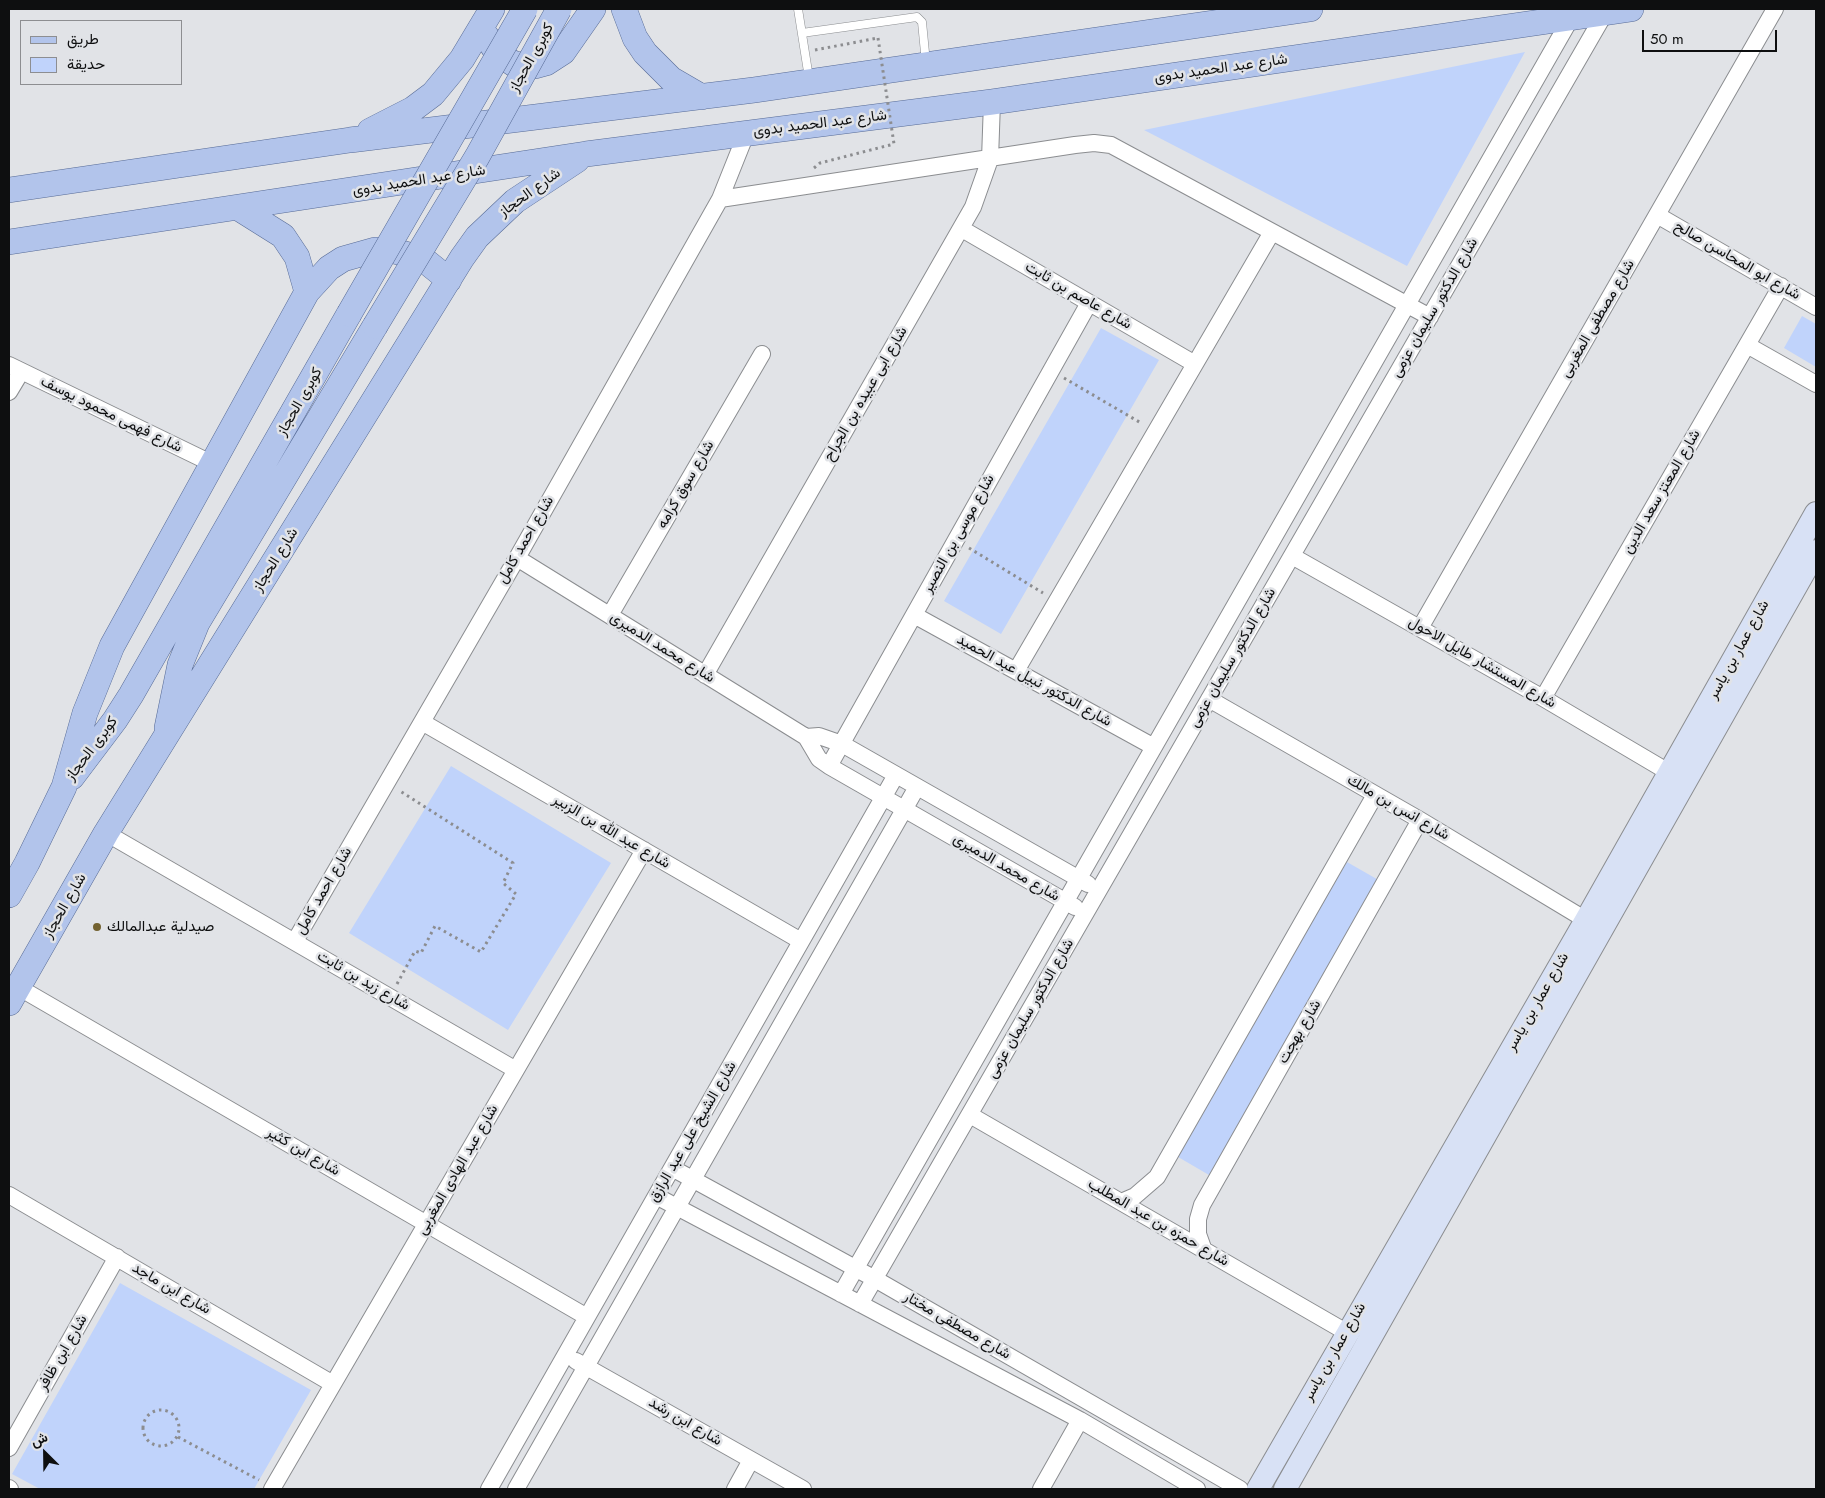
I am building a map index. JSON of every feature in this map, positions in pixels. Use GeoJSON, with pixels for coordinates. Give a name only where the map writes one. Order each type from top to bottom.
{"type":"FeatureCollection","features":[{"type":"Feature","properties":{"kind":"main road","name":"كوبرى الحجاز"},"geometry":{"type":"LineString","coordinates":[[64,787],[115,720],[131,695],[524,9]]}},
{"type":"Feature","properties":{"kind":"main road","name":"كوبرى الحجاز"},"geometry":{"type":"LineString","coordinates":[[166,738],[175,681],[197,623],[477,157],[560,9]]}},
{"type":"Feature","properties":{"kind":"main road"},"geometry":{"type":"LineString","coordinates":[[488,16],[487,36],[497,53],[514,64],[535,66],[555,59],[563,52],[593,9]]}},
{"type":"Feature","properties":{"kind":"main road"},"geometry":{"type":"LineString","coordinates":[[624,9],[635,38],[657,67],[671,79],[702,97]]}},
{"type":"Feature","properties":{"kind":"main road"},"geometry":{"type":"LineString","coordinates":[[9,190],[350,140],[810,82],[1310,9]]}},
{"type":"Feature","properties":{"kind":"main road","name":"شارع عبد الحميد بدوى"},"geometry":{"type":"LineString","coordinates":[[9,242],[240,209],[586,154],[992,102],[1631,9]]}},
{"type":"Feature","properties":{"kind":"main road"},"geometry":{"type":"LineString","coordinates":[[350,140],[392,121],[433,94],[462,58],[488,16]]}},
{"type":"Feature","properties":{"kind":"main road","name":"شارع الحجاز"},"geometry":{"type":"LineString","coordinates":[[13,995],[106,833],[477,237],[514,201],[586,154]]}},
{"type":"Feature","properties":{"kind":"main road"},"geometry":{"type":"LineString","coordinates":[[240,209],[283,236],[297,257],[307,292]]}},
{"type":"Feature","properties":{"kind":"main road"},"geometry":{"type":"LineString","coordinates":[[9,895],[27,863],[64,787],[85,713],[112,646],[307,292],[329,268],[343,259],[375,250],[392,250],[423,260],[449,280]]}},
{"type":"Feature","properties":{"kind":"street","name":"شارع مصطفى المغربى"},"geometry":{"type":"LineString","coordinates":[[1420,628],[1776,9]]}},
{"type":"Feature","properties":{"kind":"street","name":"شارع الدكتور سليمان عزمى"},"geometry":{"type":"LineString","coordinates":[[860,1304],[1606,12]]}},
{"type":"Feature","properties":{"kind":"street","name":"شارع الدكتور سليمان عزمى"},"geometry":{"type":"LineString","coordinates":[[841,1294],[1571,18]]}},
{"type":"Feature","properties":{"kind":"street","name":"شارع ابى عبيده بن الجراح"},"geometry":{"type":"LineString","coordinates":[[705,675],[962,229],[983,183],[990,159],[992,102]]}},
{"type":"Feature","properties":{"kind":"street","name":"شارع احمد كامل"},"geometry":{"type":"LineString","coordinates":[[295,941],[517,558],[720,199],[746,134]]}},
{"type":"Feature","properties":{"kind":"street"},"geometry":{"type":"LineString","coordinates":[[720,199],[990,159],[1076,144],[1094,143],[1111,146],[1430,317]]}},
{"type":"Feature","properties":{"kind":"street","name":"شارع ابو المحاسن صالح"},"geometry":{"type":"LineString","coordinates":[[1657,215],[1816,307]]}},
{"type":"Feature","properties":{"kind":"street","name":"شارع عاصم بن ثابت"},"geometry":{"type":"LineString","coordinates":[[962,229],[1195,364]]}},
{"type":"Feature","properties":{"kind":"street"},"geometry":{"type":"LineString","coordinates":[[1016,671],[1272,232]]}},
{"type":"Feature","properties":{"kind":"street","name":"شارع المعتز سعد الدين"},"geometry":{"type":"LineString","coordinates":[[1543,698],[1781,286]]}},
{"type":"Feature","properties":{"kind":"street","name":"شارع موسى بن النصير"},"geometry":{"type":"LineString","coordinates":[[829,766],[1089,303]]}},
{"type":"Feature","properties":{"kind":"street"},"geometry":{"type":"LineString","coordinates":[[1747,345],[1816,384]]}},
{"type":"Feature","properties":{"kind":"street","name":"شارع سوق كرامه"},"geometry":{"type":"LineString","coordinates":[[610,616],[762,354]]}},
{"type":"Feature","properties":{"kind":"street"},"geometry":{"type":"LineString","coordinates":[[9,392],[15,368]]}},
{"type":"Feature","properties":{"kind":"street","name":"شارع فهمى محمود يوسف"},"geometry":{"type":"LineString","coordinates":[[15,368],[213,464]]}},
{"type":"Feature","properties":{"kind":"street","name":"شارع عمار بن ياسر"},"geometry":{"type":"LineString","coordinates":[[1258,1489],[1346,1332],[1586,920],[1816,513]]}},
{"type":"Feature","properties":{"kind":"street","name":"شارع عمار بن ياسر"},"geometry":{"type":"LineString","coordinates":[[1285,1489],[1816,551]]}},
{"type":"Feature","properties":{"kind":"street","name":"شارع المستشار طايل الاحول"},"geometry":{"type":"LineString","coordinates":[[1292,556],[1543,698],[1670,773]]}},
{"type":"Feature","properties":{"kind":"street","name":"شارع محمد الدميرى"},"geometry":{"type":"LineString","coordinates":[[517,558],[806,737],[815,754],[829,766],[1086,913]]}},
{"type":"Feature","properties":{"kind":"street","name":"شارع الدكتور نبيل عبد الحميد"},"geometry":{"type":"LineString","coordinates":[[914,614],[1154,747]]}},
{"type":"Feature","properties":{"kind":"street","name":"شارع انس بن مالك"},"geometry":{"type":"LineString","coordinates":[[1209,699],[1420,820],[1586,920]]}},
{"type":"Feature","properties":{"kind":"street","name":"شارع عبد الله بن الزبير"},"geometry":{"type":"LineString","coordinates":[[422,722],[801,941]]}},
{"type":"Feature","properties":{"kind":"street","name":"شارع محمد الدميرى"},"geometry":{"type":"LineString","coordinates":[[806,737],[819,736],[842,744],[1099,890]]}},
{"type":"Feature","properties":{"kind":"street","name":"شارع الشيخ على عبد الرازق"},"geometry":{"type":"LineString","coordinates":[[489,1489],[896,775]]}},
{"type":"Feature","properties":{"kind":"street","name":"شارع الشيخ على عبد الرازق"},"geometry":{"type":"LineString","coordinates":[[516,1489],[917,787]]}},
{"type":"Feature","properties":{"kind":"street"},"geometry":{"type":"LineString","coordinates":[[1122,1202],[1135,1196],[1157,1177],[1375,794]]}},
{"type":"Feature","properties":{"kind":"street","name":"شارع بهجت"},"geometry":{"type":"LineString","coordinates":[[1203,1248],[1198,1227],[1202,1205],[1420,820]]}},
{"type":"Feature","properties":{"kind":"street","name":"شارع زيد بن ثابت"},"geometry":{"type":"LineString","coordinates":[[106,833],[516,1070]]}},
{"type":"Feature","properties":{"kind":"street","name":"شارع عبد الهادى المغربى"},"geometry":{"type":"LineString","coordinates":[[273,1489],[644,850]]}},
{"type":"Feature","properties":{"kind":"street","name":"شارع ابن كثير"},"geometry":{"type":"LineString","coordinates":[[13,995],[427,1224],[588,1317]]}},
{"type":"Feature","properties":{"kind":"street","name":"شارع حمزه بن عبد المطلب"},"geometry":{"type":"LineString","coordinates":[[970,1115],[1346,1332]]}},
{"type":"Feature","properties":{"kind":"street","name":"شارع مصطفى مختار"},"geometry":{"type":"LineString","coordinates":[[672,1168],[856,1268],[1240,1489]]}},
{"type":"Feature","properties":{"kind":"street","name":"شارع ابن ماجد"},"geometry":{"type":"LineString","coordinates":[[9,1194],[333,1384]]}},
{"type":"Feature","properties":{"kind":"street","name":"شارع مصطفى مختار"},"geometry":{"type":"LineString","coordinates":[[656,1196],[1080,1420],[1197,1489]]}},
{"type":"Feature","properties":{"kind":"street","name":"شارع ابن ظافر"},"geometry":{"type":"LineString","coordinates":[[9,1448],[117,1257]]}},
{"type":"Feature","properties":{"kind":"street","name":"شارع ابن رشد"},"geometry":{"type":"LineString","coordinates":[[566,1355],[803,1489]]}},
{"type":"Feature","properties":{"kind":"street"},"geometry":{"type":"LineString","coordinates":[[1042,1489],[1080,1420]]}},
{"type":"Feature","properties":{"kind":"street"},"geometry":{"type":"LineString","coordinates":[[735,1489],[751,1460]]}},
{"type":"Feature","properties":{"kind":"lane"},"geometry":{"type":"LineString","coordinates":[[798,9],[810,82]]}},
{"type":"Feature","properties":{"kind":"lane"},"geometry":{"type":"LineString","coordinates":[[802,33],[916,17],[922,22],[926,64]]}},
{"type":"Feature","properties":{"kind":"path"},"geometry":{"type":"LineString","coordinates":[[805,51],[878,38],[894,144],[840,158]]}},
{"type":"Feature","properties":{"kind":"path"},"geometry":{"type":"LineString","coordinates":[[1051,371],[1156,431]]}},
{"type":"Feature","properties":{"kind":"path"},"geometry":{"type":"LineString","coordinates":[[956,540],[1057,602]]}},
{"type":"Feature","properties":{"kind":"path"},"geometry":{"type":"LineString","coordinates":[[386,782],[513,862],[503,883],[516,893],[481,952],[436,926],[434,927],[421,953],[415,952],[390,996]]}},
{"type":"Feature","properties":{"kind":"path"},"geometry":{"type":"LineString","coordinates":[[156,1410],[170,1411],[180,1422],[178,1437],[167,1446],[152,1444],[144,1434],[145,1419],[156,1410]]}},
{"type":"Feature","properties":{"kind":"path"},"geometry":{"type":"LineString","coordinates":[[178,1437],[273,1489]]}},
{"type":"Feature","properties":{"kind":"green space"},"geometry":{"type":"Polygon","coordinates":[[[1525,52],[1407,266],[1144,130],[1525,52]]]}},
{"type":"Feature","properties":{"kind":"green space"},"geometry":{"type":"Polygon","coordinates":[[[1802,316],[1816,324],[1816,367],[1784,348],[1802,316]]]}},
{"type":"Feature","properties":{"kind":"green space"},"geometry":{"type":"Polygon","coordinates":[[[1101,328],[1159,360],[1001,634],[944,601],[1101,328]]]}},
{"type":"Feature","properties":{"kind":"green space"},"geometry":{"type":"Polygon","coordinates":[[[451,766],[611,863],[508,1030],[349,933],[451,766]]]}},
{"type":"Feature","properties":{"kind":"green space"},"geometry":{"type":"Polygon","coordinates":[[[1347,862],[1382,882],[1209,1175],[1173,1154],[1347,862]]]}},
{"type":"Feature","properties":{"kind":"green space"},"geometry":{"type":"Polygon","coordinates":[[[120,1283],[311,1390],[254,1489],[40,1489],[12,1474],[120,1283]]]}},
{"type":"Feature","properties":{"kind":"place","name":"صيدلية عبدالمالك"},"geometry":{"type":"Point","coordinates":[97,927]}}]}
